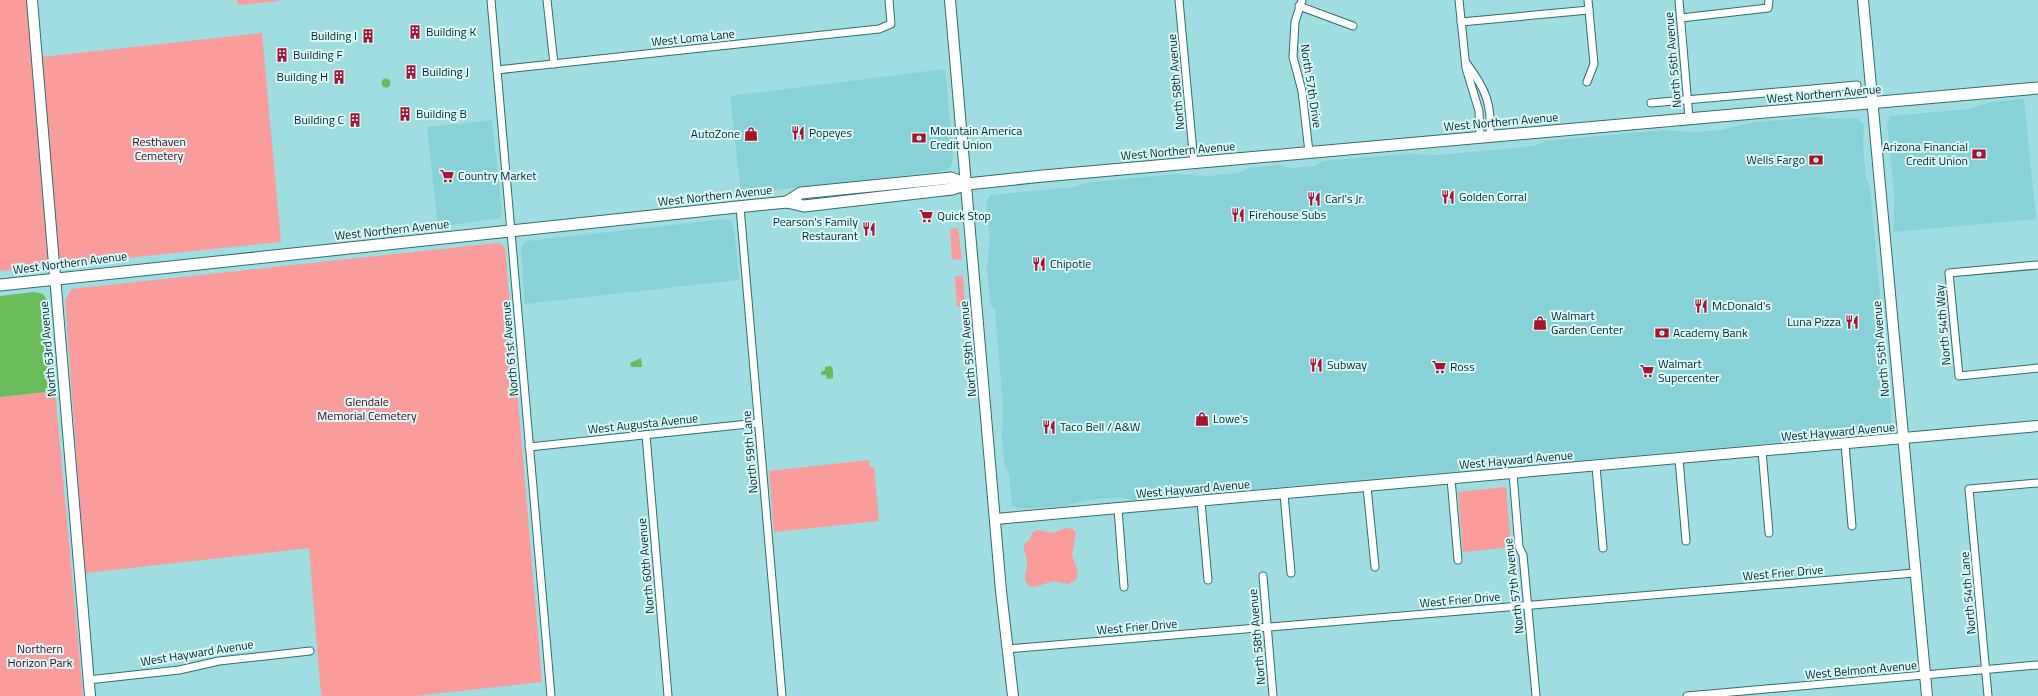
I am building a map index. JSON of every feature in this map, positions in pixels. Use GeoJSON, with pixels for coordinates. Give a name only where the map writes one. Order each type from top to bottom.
{"type":"FeatureCollection","features":[{"type":"Feature","properties":{"kind":"main road","name":"West Northern Avenue"},"geometry":{"type":"LineString","coordinates":[[0,285],[55,278],[788,202],[810,206],[952,189],[967,184],[1309,152],[2038,88]]}},
{"type":"Feature","properties":{"kind":"street","name":"North 63rd Avenue"},"geometry":{"type":"LineString","coordinates":[[32,0],[90,696]]}},
{"type":"Feature","properties":{"kind":"street","name":"North 61st Avenue"},"geometry":{"type":"LineString","coordinates":[[491,0],[551,696]]}},
{"type":"Feature","properties":{"kind":"street"},"geometry":{"type":"LineString","coordinates":[[547,0],[554,64]]}},
{"type":"Feature","properties":{"kind":"street","name":"West Loma Lane"},"geometry":{"type":"LineString","coordinates":[[497,70],[879,29],[891,24],[889,0]]}},
{"type":"Feature","properties":{"kind":"street","name":"North 59th Avenue"},"geometry":{"type":"LineString","coordinates":[[950,0],[995,519],[1007,649],[1013,696]]}},
{"type":"Feature","properties":{"kind":"street","name":"North 58th Avenue"},"geometry":{"type":"LineString","coordinates":[[1180,0],[1194,163]]}},
{"type":"Feature","properties":{"kind":"street"},"geometry":{"type":"LineString","coordinates":[[1459,0],[1466,62],[1485,137]]}},
{"type":"Feature","properties":{"kind":"street"},"geometry":{"type":"LineString","coordinates":[[1587,82],[1594,64],[1588,0]]}},
{"type":"Feature","properties":{"kind":"street","name":"North 56th Avenue"},"geometry":{"type":"LineString","coordinates":[[1679,0],[1690,118]]}},
{"type":"Feature","properties":{"kind":"street"},"geometry":{"type":"LineString","coordinates":[[1681,18],[1753,11],[1768,8],[1769,0]]}},
{"type":"Feature","properties":{"kind":"street","name":"North 55th Avenue"},"geometry":{"type":"LineString","coordinates":[[1863,0],[1874,103],[1902,439],[1926,696]]}},
{"type":"Feature","properties":{"kind":"street"},"geometry":{"type":"LineString","coordinates":[[1301,3],[1353,26]]}},
{"type":"Feature","properties":{"kind":"street","name":"North 57th Drive"},"geometry":{"type":"LineString","coordinates":[[1301,3],[1295,22],[1293,57],[1302,91],[1309,152]]}},
{"type":"Feature","properties":{"kind":"street"},"geometry":{"type":"LineString","coordinates":[[1461,22],[1589,10]]}},
{"type":"Feature","properties":{"kind":"street"},"geometry":{"type":"LineString","coordinates":[[1466,62],[1488,97],[1491,119],[1485,137]]}},
{"type":"Feature","properties":{"kind":"street","name":"West Northern Avenue"},"geometry":{"type":"LineString","coordinates":[[1651,104],[1857,85]]}},
{"type":"Feature","properties":{"kind":"street","name":"North 59th Lane"},"geometry":{"type":"LineString","coordinates":[[740,207],[782,696]]}},
{"type":"Feature","properties":{"kind":"street","name":"North 54th Way"},"geometry":{"type":"LineString","coordinates":[[2038,265],[1949,273],[1959,376],[2038,368]]}},
{"type":"Feature","properties":{"kind":"street","name":"West Augusta Avenue"},"geometry":{"type":"LineString","coordinates":[[529,447],[758,423]]}},
{"type":"Feature","properties":{"kind":"street","name":"West Hayward Avenue"},"geometry":{"type":"LineString","coordinates":[[995,519],[1201,502],[2038,426]]}},
{"type":"Feature","properties":{"kind":"street","name":"North 60th Avenue"},"geometry":{"type":"LineString","coordinates":[[646,435],[668,696]]}},
{"type":"Feature","properties":{"kind":"street"},"geometry":{"type":"LineString","coordinates":[[1845,444],[1852,526]]}},
{"type":"Feature","properties":{"kind":"street"},"geometry":{"type":"LineString","coordinates":[[1762,451],[1769,533]]}},
{"type":"Feature","properties":{"kind":"street"},"geometry":{"type":"LineString","coordinates":[[1679,459],[1686,541]]}},
{"type":"Feature","properties":{"kind":"street"},"geometry":{"type":"LineString","coordinates":[[1596,466],[1603,548]]}},
{"type":"Feature","properties":{"kind":"street","name":"North 57th Avenue"},"geometry":{"type":"LineString","coordinates":[[1513,474],[1519,547],[1523,554],[1536,696]]}},
{"type":"Feature","properties":{"kind":"street"},"geometry":{"type":"LineString","coordinates":[[1451,479],[1458,560]]}},
{"type":"Feature","properties":{"kind":"street","name":"North 54th Lane"},"geometry":{"type":"LineString","coordinates":[[1988,696],[1969,489],[2038,483]]}},
{"type":"Feature","properties":{"kind":"street"},"geometry":{"type":"LineString","coordinates":[[1367,487],[1375,567]]}},
{"type":"Feature","properties":{"kind":"street"},"geometry":{"type":"LineString","coordinates":[[1284,494],[1291,573]]}},
{"type":"Feature","properties":{"kind":"street"},"geometry":{"type":"LineString","coordinates":[[1201,502],[1208,580]]}},
{"type":"Feature","properties":{"kind":"street"},"geometry":{"type":"LineString","coordinates":[[1118,509],[1124,587]]}},
{"type":"Feature","properties":{"kind":"street","name":"West Frier Drive"},"geometry":{"type":"LineString","coordinates":[[1007,649],[1528,606],[1914,572]]}},
{"type":"Feature","properties":{"kind":"street","name":"North 58th Avenue"},"geometry":{"type":"LineString","coordinates":[[1263,576],[1274,696]]}},
{"type":"Feature","properties":{"kind":"street","name":"West Hayward Avenue"},"geometry":{"type":"LineString","coordinates":[[88,680],[179,670],[219,661],[310,651]]}},
{"type":"Feature","properties":{"kind":"street","name":"West Belmont Avenue"},"geometry":{"type":"LineString","coordinates":[[1687,696],[2038,666]]}},
{"type":"Feature","properties":{"kind":"shaded area"},"geometry":{"type":"Polygon","coordinates":[[[945,69],[953,156],[952,164],[949,168],[942,171],[741,194],[730,96],[945,69]]]}},
{"type":"Feature","properties":{"kind":"shaded area"},"geometry":{"type":"Polygon","coordinates":[[[386,78],[391,83],[386,88],[381,83],[386,78]]]}},
{"type":"Feature","properties":{"kind":"shaded area"},"geometry":{"type":"Polygon","coordinates":[[[2024,99],[2036,219],[1894,232],[1894,192],[1887,124],[1890,116],[1969,109],[1992,102],[2024,99]]]}},
{"type":"Feature","properties":{"kind":"shaded area"},"geometry":{"type":"Polygon","coordinates":[[[1817,117],[1827,119],[1857,118],[1864,124],[1863,144],[1866,178],[1870,188],[1892,425],[1888,433],[1133,500],[1119,497],[1089,500],[1064,506],[1018,509],[1012,505],[1009,475],[1004,464],[1002,437],[1003,404],[995,310],[990,304],[987,268],[990,239],[986,203],[991,195],[1075,187],[1089,182],[1174,174],[1208,176],[1237,173],[1251,168],[1275,165],[1291,168],[1315,166],[1322,161],[1407,154],[1438,155],[1505,149],[1533,146],[1547,141],[1662,130],[1694,132],[1722,130],[1755,122],[1817,117]]]}},
{"type":"Feature","properties":{"kind":"shaded area"},"geometry":{"type":"Polygon","coordinates":[[[492,120],[502,211],[501,218],[438,227],[427,127],[492,120]]]}},
{"type":"Feature","properties":{"kind":"shaded area"},"geometry":{"type":"Polygon","coordinates":[[[726,219],[731,221],[734,229],[739,280],[525,304],[521,249],[523,244],[527,241],[726,219]]]}},
{"type":"Feature","properties":{"kind":"shaded area"},"geometry":{"type":"Polygon","coordinates":[[[34,292],[43,294],[47,300],[55,391],[0,397],[0,296],[34,292]]]}},
{"type":"Feature","properties":{"kind":"shaded area"},"geometry":{"type":"Polygon","coordinates":[[[641,358],[642,367],[631,367],[630,363],[641,358]]]}},
{"type":"Feature","properties":{"kind":"shaded area"},"geometry":{"type":"Polygon","coordinates":[[[831,366],[833,370],[833,378],[827,379],[826,375],[821,375],[821,372],[825,370],[825,367],[831,366]]]}},
{"type":"Feature","properties":{"kind":"green space","name":"Resthaven Cemetery"},"geometry":{"type":"Polygon","coordinates":[[[0,0],[28,0],[32,58],[262,33],[281,242],[0,271],[0,0]]]}},
{"type":"Feature","properties":{"kind":"green space"},"geometry":{"type":"Polygon","coordinates":[[[237,0],[279,0],[279,1],[238,5],[237,0]]]}},
{"type":"Feature","properties":{"kind":"green space"},"geometry":{"type":"Polygon","coordinates":[[[958,228],[962,260],[952,259],[950,229],[958,228]]]}},
{"type":"Feature","properties":{"kind":"green space","name":"Glendale Memorial Cemetery"},"geometry":{"type":"Polygon","coordinates":[[[497,243],[501,244],[505,248],[542,682],[415,696],[321,696],[309,548],[85,573],[65,301],[71,289],[497,243]]]}},
{"type":"Feature","properties":{"kind":"green space"},"geometry":{"type":"Polygon","coordinates":[[[963,275],[965,307],[957,307],[955,277],[963,275]]]}},
{"type":"Feature","properties":{"kind":"green space","name":"Northern Horizon Park"},"geometry":{"type":"Polygon","coordinates":[[[55,391],[83,696],[0,696],[0,397],[55,391]]]}},
{"type":"Feature","properties":{"kind":"green space"},"geometry":{"type":"Polygon","coordinates":[[[869,460],[870,467],[874,467],[879,521],[774,532],[769,471],[869,460]]]}},
{"type":"Feature","properties":{"kind":"green space"},"geometry":{"type":"Polygon","coordinates":[[[1506,487],[1511,547],[1463,552],[1458,492],[1506,487]]]}},
{"type":"Feature","properties":{"kind":"green space"},"geometry":{"type":"Polygon","coordinates":[[[1065,528],[1073,529],[1076,533],[1072,555],[1078,572],[1076,580],[1068,584],[1053,581],[1035,587],[1029,586],[1025,580],[1027,559],[1024,550],[1025,543],[1029,541],[1032,533],[1037,530],[1053,533],[1065,528]]]}},
{"type":"Feature","properties":{"kind":"place","name":"Building K"},"geometry":{"type":"Point","coordinates":[415,32]}},
{"type":"Feature","properties":{"kind":"place","name":"Building I"},"geometry":{"type":"Point","coordinates":[368,36]}},
{"type":"Feature","properties":{"kind":"place","name":"Building F"},"geometry":{"type":"Point","coordinates":[282,55]}},
{"type":"Feature","properties":{"kind":"place","name":"Building J"},"geometry":{"type":"Point","coordinates":[411,72]}},
{"type":"Feature","properties":{"kind":"place","name":"Building H"},"geometry":{"type":"Point","coordinates":[339,77]}},
{"type":"Feature","properties":{"kind":"place","name":"Building B"},"geometry":{"type":"Point","coordinates":[405,114]}},
{"type":"Feature","properties":{"kind":"place","name":"Building C"},"geometry":{"type":"Point","coordinates":[355,120]}},
{"type":"Feature","properties":{"kind":"place","name":"Popeyes"},"geometry":{"type":"Point","coordinates":[798,133]}},
{"type":"Feature","properties":{"kind":"place","name":"AutoZone"},"geometry":{"type":"Point","coordinates":[751,134]}},
{"type":"Feature","properties":{"kind":"place","name":"Mountain America Credit Union"},"geometry":{"type":"Point","coordinates":[919,138]}},
{"type":"Feature","properties":{"kind":"place","name":"Arizona Financial Credit Union"},"geometry":{"type":"Point","coordinates":[1979,154]}},
{"type":"Feature","properties":{"kind":"place","name":"Wells Fargo"},"geometry":{"type":"Point","coordinates":[1816,160]}},
{"type":"Feature","properties":{"kind":"place","name":"Country Market"},"geometry":{"type":"Point","coordinates":[447,176]}},
{"type":"Feature","properties":{"kind":"place","name":"Golden Corral"},"geometry":{"type":"Point","coordinates":[1448,197]}},
{"type":"Feature","properties":{"kind":"place","name":"Carl's Jr."},"geometry":{"type":"Point","coordinates":[1314,199]}},
{"type":"Feature","properties":{"kind":"place","name":"Firehouse Subs"},"geometry":{"type":"Point","coordinates":[1238,215]}},
{"type":"Feature","properties":{"kind":"place","name":"Quick Stop"},"geometry":{"type":"Point","coordinates":[926,216]}},
{"type":"Feature","properties":{"kind":"place","name":"Pearson's Family Restaurant"},"geometry":{"type":"Point","coordinates":[869,229]}},
{"type":"Feature","properties":{"kind":"place","name":"Chipotle"},"geometry":{"type":"Point","coordinates":[1039,264]}},
{"type":"Feature","properties":{"kind":"place","name":"McDonald's"},"geometry":{"type":"Point","coordinates":[1701,306]}},
{"type":"Feature","properties":{"kind":"place","name":"Luna Pizza"},"geometry":{"type":"Point","coordinates":[1852,322]}},
{"type":"Feature","properties":{"kind":"place","name":"Walmart Garden Center"},"geometry":{"type":"Point","coordinates":[1540,323]}},
{"type":"Feature","properties":{"kind":"place","name":"Academy Bank"},"geometry":{"type":"Point","coordinates":[1662,333]}},
{"type":"Feature","properties":{"kind":"place","name":"Subway"},"geometry":{"type":"Point","coordinates":[1316,365]}},
{"type":"Feature","properties":{"kind":"place","name":"Ross"},"geometry":{"type":"Point","coordinates":[1439,367]}},
{"type":"Feature","properties":{"kind":"place","name":"Walmart Supercenter"},"geometry":{"type":"Point","coordinates":[1647,371]}},
{"type":"Feature","properties":{"kind":"place","name":"Lowe's"},"geometry":{"type":"Point","coordinates":[1202,419]}},
{"type":"Feature","properties":{"kind":"place","name":"Taco Bell / A&W"},"geometry":{"type":"Point","coordinates":[1049,427]}}]}
